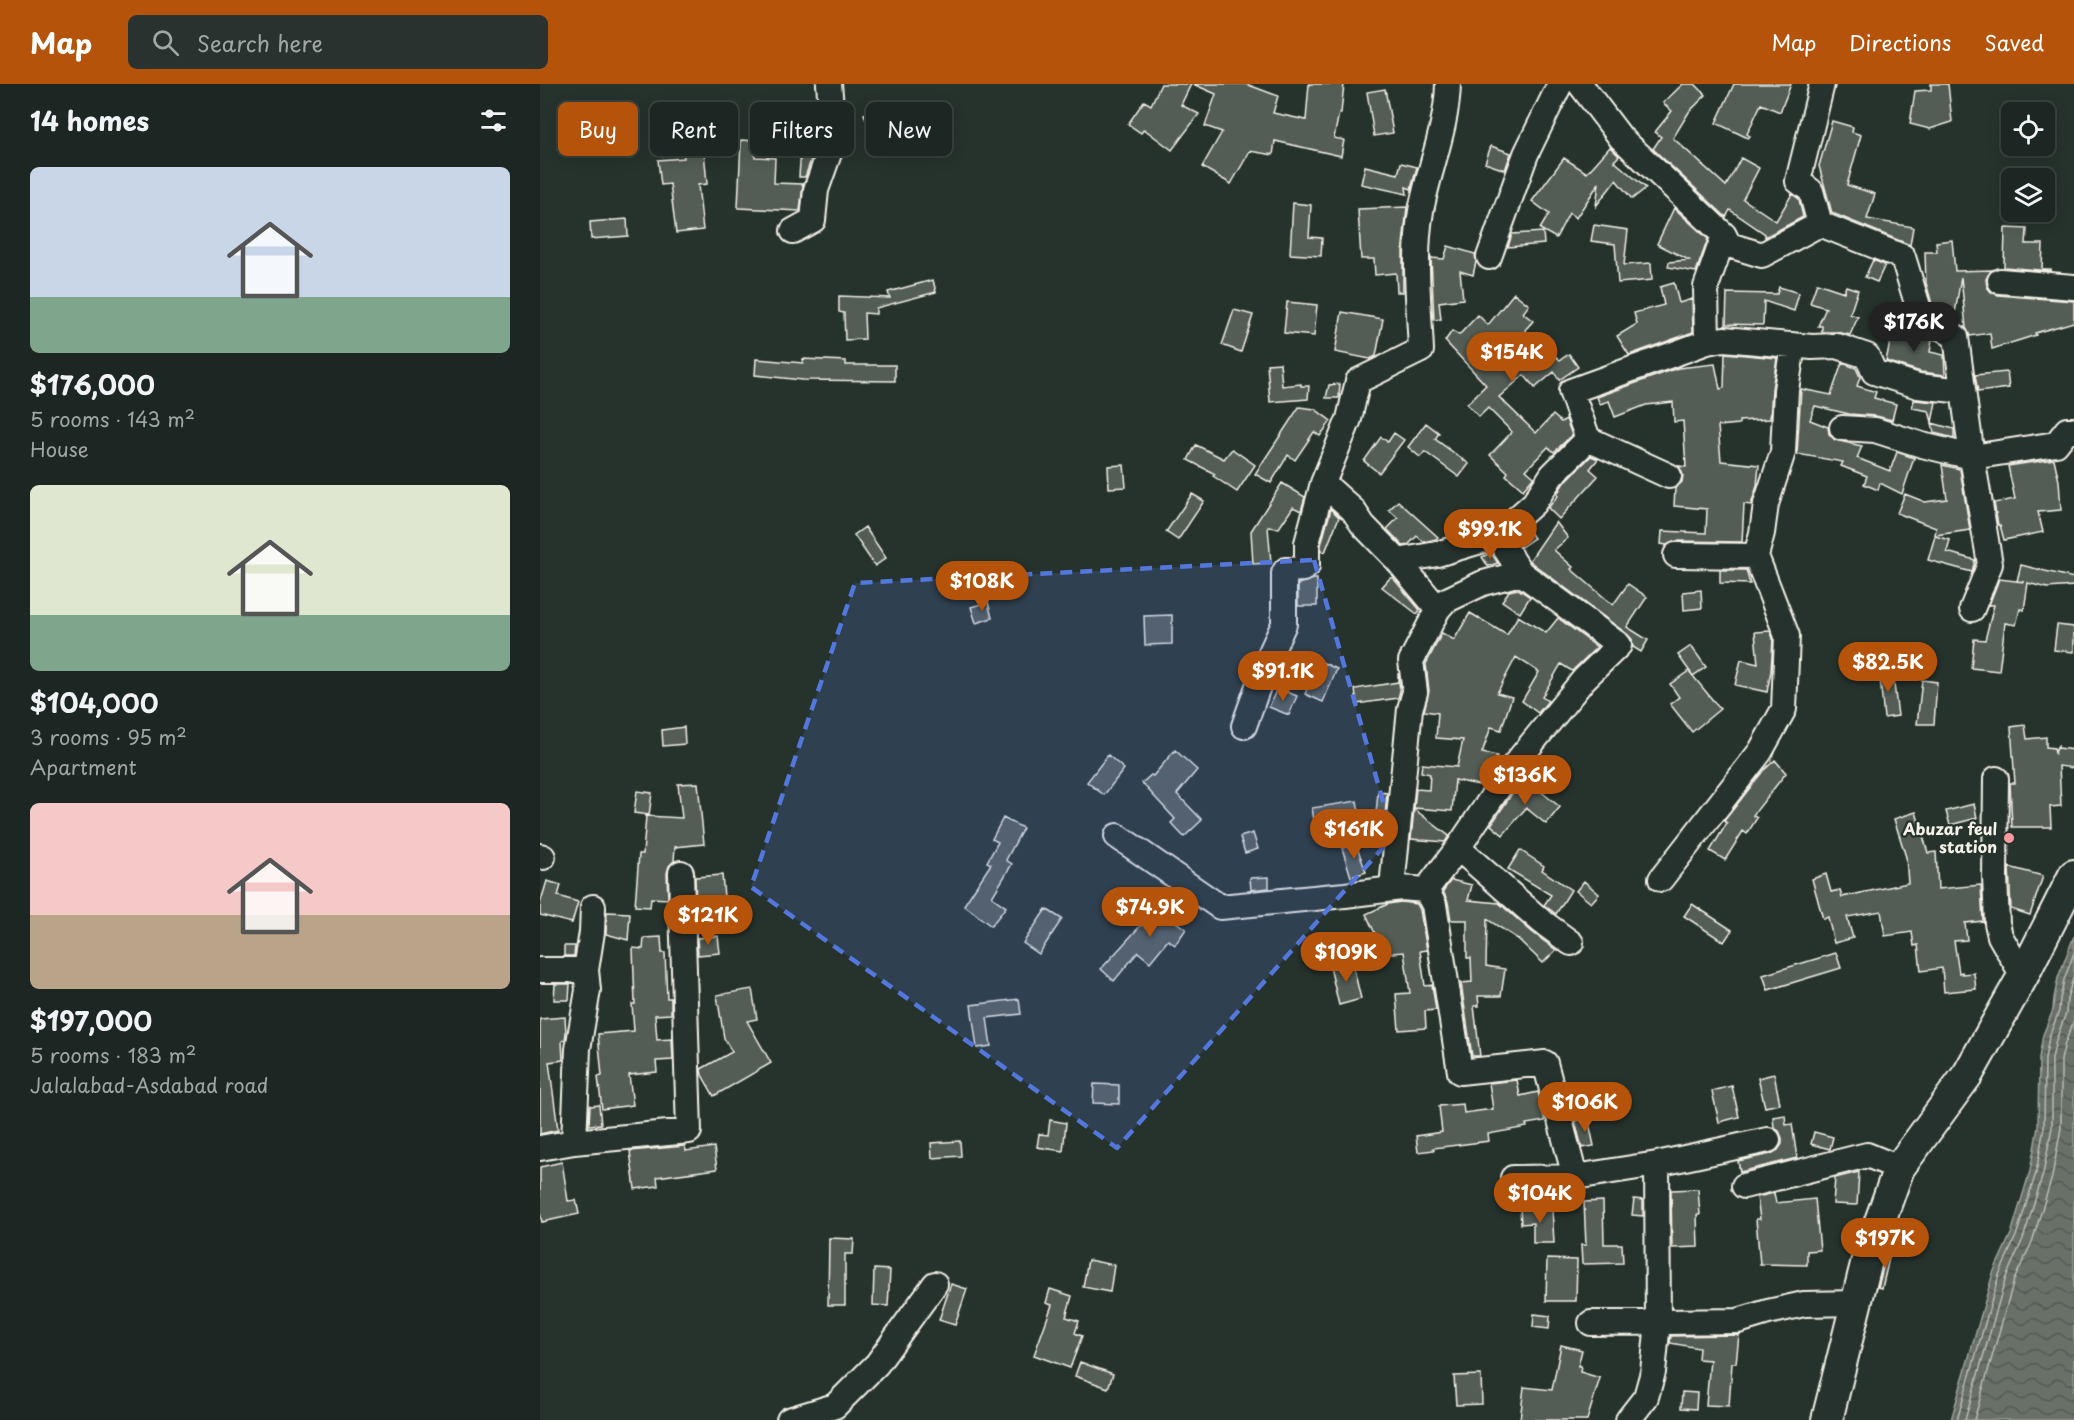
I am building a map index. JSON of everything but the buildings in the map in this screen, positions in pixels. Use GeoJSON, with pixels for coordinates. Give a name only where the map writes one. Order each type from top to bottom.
{"type":"FeatureCollection","features":[{"type":"Feature","properties":{"kind":"main road"},"geometry":{"type":"LineString","coordinates":[[1827,1420],[1869,1252],[1899,1168],[1968,1074],[2023,976],[2074,875]]}},
{"type":"Feature","properties":{"kind":"street"},"geometry":{"type":"LineString","coordinates":[[793,231],[813,220],[816,190],[834,139],[829,84]]}},
{"type":"Feature","properties":{"kind":"street"},"geometry":{"type":"LineString","coordinates":[[1244,726],[1267,661],[1284,624],[1284,573],[1286,570],[1303,569],[1306,566],[1307,543],[1323,483],[1349,420],[1358,381],[1421,350],[1417,264],[1421,211],[1443,128],[1448,84]]}},
{"type":"Feature","properties":{"kind":"street"},"geometry":{"type":"LineString","coordinates":[[1489,256],[1526,154],[1560,84]]}},
{"type":"Feature","properties":{"kind":"street"},"geometry":{"type":"LineString","coordinates":[[1580,84],[1621,138],[1724,236],[1729,245],[1762,255],[1820,225],[1903,257],[1923,323],[1942,328],[1956,337],[1972,458],[1990,564],[1972,609]]}},
{"type":"Feature","properties":{"kind":"street"},"geometry":{"type":"LineString","coordinates":[[1820,225],[1811,191],[1798,181],[1822,84]]}},
{"type":"Feature","properties":{"kind":"street"},"geometry":{"type":"LineString","coordinates":[[1707,342],[1706,287],[1724,236]]}},
{"type":"Feature","properties":{"kind":"street"},"geometry":{"type":"LineString","coordinates":[[2000,281],[2074,287]]}},
{"type":"Feature","properties":{"kind":"street"},"geometry":{"type":"LineString","coordinates":[[1669,476],[1588,439],[1571,391],[1707,342],[1724,339],[1837,346],[1867,356],[1874,372],[1918,386],[1963,391]]}},
{"type":"Feature","properties":{"kind":"street"},"geometry":{"type":"LineString","coordinates":[[1661,879],[1760,752],[1784,709],[1787,636],[1756,556],[1766,504],[1783,452],[1786,390],[1793,345]]}},
{"type":"Feature","properties":{"kind":"street"},"geometry":{"type":"LineString","coordinates":[[1842,428],[1875,429],[1922,445],[1972,458],[2056,444],[2067,430],[2074,430]]}},
{"type":"Feature","properties":{"kind":"street"},"geometry":{"type":"LineString","coordinates":[[1398,561],[1437,554],[1497,536],[1534,503],[1552,475],[1588,439]]}},
{"type":"Feature","properties":{"kind":"street"},"geometry":{"type":"LineString","coordinates":[[1323,483],[1353,510],[1363,525],[1398,561],[1437,609]]}},
{"type":"Feature","properties":{"kind":"street"},"geometry":{"type":"LineString","coordinates":[[1426,890],[1458,848],[1511,769],[1584,680],[1619,645],[1521,573],[1497,536]]}},
{"type":"Feature","properties":{"kind":"street"},"geometry":{"type":"LineString","coordinates":[[1676,555],[1756,556]]}},
{"type":"Feature","properties":{"kind":"street"},"geometry":{"type":"LineString","coordinates":[[1426,890],[1392,887],[1410,709],[1415,692],[1411,661],[1437,609],[1445,601],[1483,583],[1521,573]]}},
{"type":"Feature","properties":{"kind":"street"},"geometry":{"type":"LineString","coordinates":[[1996,779],[1997,923],[2000,936],[2023,976]]}},
{"type":"Feature","properties":{"kind":"street"},"geometry":{"type":"LineString","coordinates":[[1117,836],[1220,907],[1401,888]]}},
{"type":"Feature","properties":{"kind":"street"},"geometry":{"type":"LineString","coordinates":[[1458,848],[1541,921],[1571,943]]}},
{"type":"Feature","properties":{"kind":"street"},"geometry":{"type":"LineString","coordinates":[[540,1148],[574,1142],[689,1131],[681,873]]}},
{"type":"Feature","properties":{"kind":"street"},"geometry":{"type":"LineString","coordinates":[[1426,890],[1434,904],[1460,1072],[1545,1063],[1575,1177]]}},
{"type":"Feature","properties":{"kind":"street"},"geometry":{"type":"LineString","coordinates":[[574,1142],[578,1049],[588,990],[586,970],[593,907]]}},
{"type":"Feature","properties":{"kind":"street"},"geometry":{"type":"LineString","coordinates":[[540,970],[586,970]]}},
{"type":"Feature","properties":{"kind":"street"},"geometry":{"type":"LineString","coordinates":[[1513,1178],[1575,1177],[1657,1164],[1768,1140]]}},
{"type":"Feature","properties":{"kind":"street"},"geometry":{"type":"LineString","coordinates":[[1743,1186],[1868,1155],[1899,1168]]}},
{"type":"Feature","properties":{"kind":"street"},"geometry":{"type":"LineString","coordinates":[[1628,1420],[1646,1397],[1653,1372],[1658,1322],[1657,1164]]}},
{"type":"Feature","properties":{"kind":"street"},"geometry":{"type":"LineString","coordinates":[[789,1420],[835,1406],[877,1364],[935,1284]]}},
{"type":"Feature","properties":{"kind":"street"},"geometry":{"type":"LineString","coordinates":[[1591,1323],[1738,1321],[1768,1311],[1804,1304],[1857,1303]]}},
{"type":"Feature","properties":{"kind":"highlighted area"},"geometry":{"type":"Polygon","coordinates":[[[1314,560],[1393,836],[1117,1148],[751,887],[855,583],[1314,560]]]}},
{"type":"Feature","properties":{"kind":"water"},"geometry":{"type":"Polygon","coordinates":[[[2074,936],[2074,1420],[1951,1420],[1993,1273],[2011,1234],[2030,1171],[2038,1127],[2039,1058],[2043,1035],[2053,1010],[2058,978],[2074,936]]]}},
{"type":"Feature","properties":{"kind":"place","name":"Abuzar feul station"},"geometry":{"type":"Point","coordinates":[2009,838]}}]}
